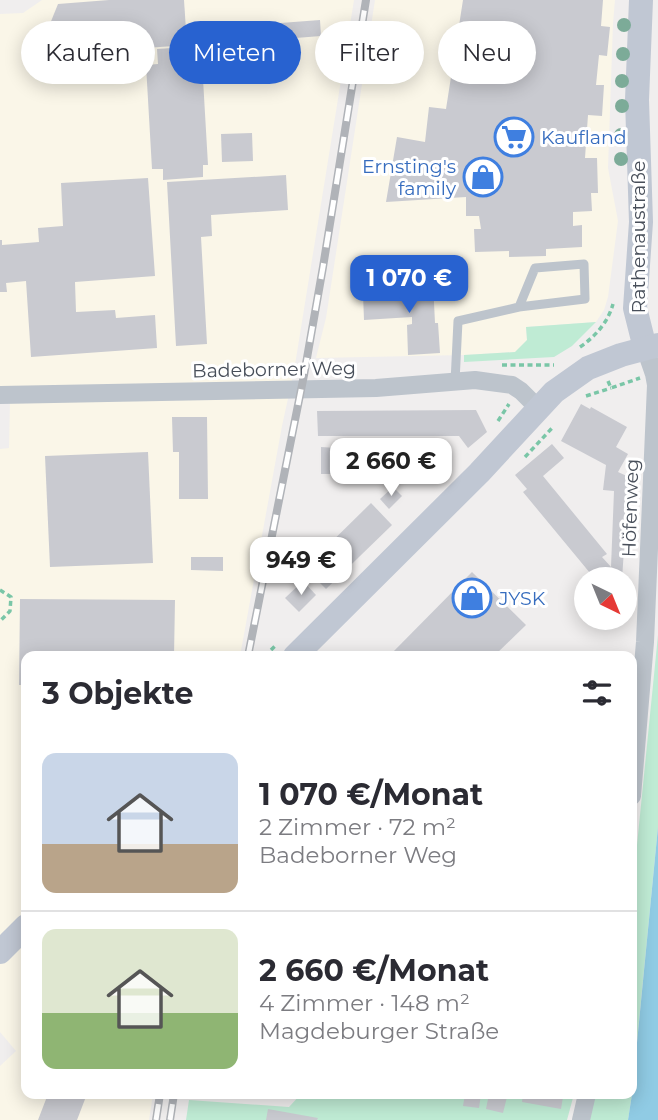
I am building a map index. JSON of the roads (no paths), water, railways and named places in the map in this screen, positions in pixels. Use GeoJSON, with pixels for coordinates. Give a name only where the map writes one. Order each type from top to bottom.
{"type":"FeatureCollection","features":[{"type":"Feature","properties":{"kind":"main road","name":"Rathenaustraße"},"geometry":{"type":"LineString","coordinates":[[640,0],[637,100],[641,222],[635,308],[652,346]]}},
{"type":"Feature","properties":{"kind":"main road"},"geometry":{"type":"LineString","coordinates":[[300,651],[471,480],[554,392],[583,371],[652,346]]}},
{"type":"Feature","properties":{"kind":"main road"},"geometry":{"type":"LineString","coordinates":[[0,952],[21,931]]}},
{"type":"Feature","properties":{"kind":"street","name":"Höfenweg"},"geometry":{"type":"LineString","coordinates":[[637,737],[645,642],[656,384],[652,346]]}},
{"type":"Feature","properties":{"kind":"street","name":"Badeborner Weg"},"geometry":{"type":"LineString","coordinates":[[0,395],[376,388],[475,380],[512,385],[522,391],[538,408]]}},
{"type":"Feature","properties":{"kind":"street"},"geometry":{"type":"LineString","coordinates":[[581,1120],[586,1099]]}},
{"type":"Feature","properties":{"kind":"lane"},"geometry":{"type":"LineString","coordinates":[[456,382],[458,321],[519,307],[585,299],[584,264],[535,268],[519,307]]}},
{"type":"Feature","properties":{"kind":"water"},"geometry":{"type":"Polygon","coordinates":[[[658,827],[658,1120],[628,1120],[631,1099],[637,1099],[637,1043],[658,827]]]}},
{"type":"Feature","properties":{"kind":"railway"},"geometry":{"type":"LineString","coordinates":[[249,651],[304,375],[366,0]]}},
{"type":"Feature","properties":{"kind":"railway"},"geometry":{"type":"LineString","coordinates":[[156,1120],[159,1099]]}},
{"type":"Feature","properties":{"kind":"railway"},"geometry":{"type":"LineString","coordinates":[[170,1120],[173,1099]]}},
{"type":"Feature","properties":{"kind":"place","name":"Kaufland"},"geometry":{"type":"Point","coordinates":[514,137]}},
{"type":"Feature","properties":{"kind":"place","name":"Ernsting's family"},"geometry":{"type":"Point","coordinates":[483,177]}},
{"type":"Feature","properties":{"kind":"place","name":"JYSK"},"geometry":{"type":"Point","coordinates":[472,598]}}]}
